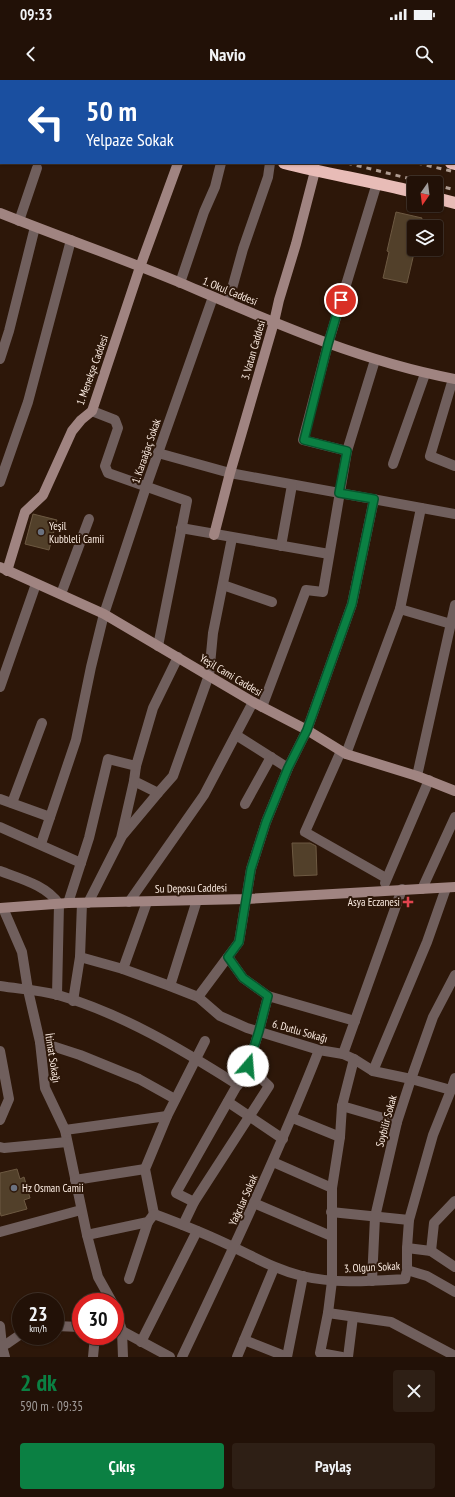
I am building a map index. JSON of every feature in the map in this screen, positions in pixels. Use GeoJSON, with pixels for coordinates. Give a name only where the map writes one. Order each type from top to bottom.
{"type":"FeatureCollection","features":[{"type":"Feature","properties":{"kind":"highway"},"geometry":{"type":"LineString","coordinates":[[288,164],[407,190]]}},
{"type":"Feature","properties":{"kind":"highway"},"geometry":{"type":"LineString","coordinates":[[443,200],[455,203]]}},
{"type":"Feature","properties":{"kind":"main road","name":"1. Menekşe Caddesi"},"geometry":{"type":"LineString","coordinates":[[3,569],[25,512],[42,495],[72,431],[81,420],[92,411],[140,267],[178,164]]}},
{"type":"Feature","properties":{"kind":"main road","name":"3. Vatan Caddesi"},"geometry":{"type":"LineString","coordinates":[[214,535],[230,473],[296,244],[315,171]]}},
{"type":"Feature","properties":{"kind":"main road","name":"1. Okul Caddesi"},"geometry":{"type":"LineString","coordinates":[[0,213],[140,267],[328,344],[375,360],[425,374],[454,379]]}},
{"type":"Feature","properties":{"kind":"main road","name":"Yeşil Cami Caddesi"},"geometry":{"type":"LineString","coordinates":[[3,569],[104,614],[178,658],[344,752],[429,780],[455,791]]}},
{"type":"Feature","properties":{"kind":"main road","name":"Su Deposu Caddesi"},"geometry":{"type":"LineString","coordinates":[[1,908],[85,903],[246,899],[402,889],[451,888]]}},
{"type":"Feature","properties":{"kind":"street"},"geometry":{"type":"LineString","coordinates":[[180,283],[204,212],[215,187],[221,164]]}},
{"type":"Feature","properties":{"kind":"street"},"geometry":{"type":"LineString","coordinates":[[228,303],[243,249],[268,177],[270,164]]}},
{"type":"Feature","properties":{"kind":"street"},"geometry":{"type":"LineString","coordinates":[[19,220],[37,168]]}},
{"type":"Feature","properties":{"kind":"street"},"geometry":{"type":"LineString","coordinates":[[347,451],[304,440],[328,344],[377,183]]}},
{"type":"Feature","properties":{"kind":"street"},"geometry":{"type":"LineString","coordinates":[[0,359],[5,329],[35,227]]}},
{"type":"Feature","properties":{"kind":"street"},"geometry":{"type":"LineString","coordinates":[[0,482],[28,402],[71,240]]}},
{"type":"Feature","properties":{"kind":"street","name":"1. Karaağaç Sokak"},"geometry":{"type":"LineString","coordinates":[[41,844],[76,740],[104,614],[146,487],[213,297]]}},
{"type":"Feature","properties":{"kind":"street"},"geometry":{"type":"LineString","coordinates":[[129,902],[204,795],[236,735],[258,704],[306,590],[323,592],[347,451],[375,360]]}},
{"type":"Feature","properties":{"kind":"street"},"geometry":{"type":"LineString","coordinates":[[393,464],[425,374]]}},
{"type":"Feature","properties":{"kind":"street"},"geometry":{"type":"LineString","coordinates":[[454,379],[430,456],[455,466]]}},
{"type":"Feature","properties":{"kind":"street"},"geometry":{"type":"LineString","coordinates":[[92,411],[115,420],[118,428],[105,466],[108,473],[187,501],[158,646]]}},
{"type":"Feature","properties":{"kind":"street"},"geometry":{"type":"LineString","coordinates":[[158,454],[230,473],[455,514]]}},
{"type":"Feature","properties":{"kind":"street"},"geometry":{"type":"LineString","coordinates":[[281,546],[292,485]]}},
{"type":"Feature","properties":{"kind":"street"},"geometry":{"type":"LineString","coordinates":[[198,997],[239,942],[251,869],[262,835],[288,768],[307,730],[352,604],[374,499]]}},
{"type":"Feature","properties":{"kind":"street"},"geometry":{"type":"LineString","coordinates":[[386,878],[305,832],[344,752],[400,609],[421,508]]}},
{"type":"Feature","properties":{"kind":"street"},"geometry":{"type":"LineString","coordinates":[[61,594],[89,519]]}},
{"type":"Feature","properties":{"kind":"street"},"geometry":{"type":"LineString","coordinates":[[182,528],[214,535],[329,554]]}},
{"type":"Feature","properties":{"kind":"street"},"geometry":{"type":"LineString","coordinates":[[73,1000],[80,957],[85,903],[121,838],[158,792],[173,776],[209,675],[213,633],[232,538]]}},
{"type":"Feature","properties":{"kind":"street"},"geometry":{"type":"LineString","coordinates":[[0,687],[36,584]]}},
{"type":"Feature","properties":{"kind":"street"},"geometry":{"type":"LineString","coordinates":[[223,585],[272,602]]}},
{"type":"Feature","properties":{"kind":"street"},"geometry":{"type":"LineString","coordinates":[[417,776],[451,638],[451,624],[455,605]]}},
{"type":"Feature","properties":{"kind":"street"},"geometry":{"type":"LineString","coordinates":[[400,609],[451,624]]}},
{"type":"Feature","properties":{"kind":"street"},"geometry":{"type":"LineString","coordinates":[[121,838],[136,766],[154,708],[178,658]]}},
{"type":"Feature","properties":{"kind":"street"},"geometry":{"type":"LineString","coordinates":[[12,803],[42,723]]}},
{"type":"Feature","properties":{"kind":"street"},"geometry":{"type":"LineString","coordinates":[[236,735],[288,768]]}},
{"type":"Feature","properties":{"kind":"street"},"geometry":{"type":"LineString","coordinates":[[245,804],[271,757]]}},
{"type":"Feature","properties":{"kind":"street"},"geometry":{"type":"LineString","coordinates":[[57,995],[63,904],[81,863],[89,838],[108,759],[136,766]]}},
{"type":"Feature","properties":{"kind":"street"},"geometry":{"type":"LineString","coordinates":[[382,891],[386,878],[429,780]]}},
{"type":"Feature","properties":{"kind":"street"},"geometry":{"type":"LineString","coordinates":[[134,781],[158,792]]}},
{"type":"Feature","properties":{"kind":"street"},"geometry":{"type":"LineString","coordinates":[[0,799],[50,817]]}},
{"type":"Feature","properties":{"kind":"street"},"geometry":{"type":"LineString","coordinates":[[422,889],[455,817]]}},
{"type":"Feature","properties":{"kind":"street"},"geometry":{"type":"LineString","coordinates":[[0,827],[81,863]]}},
{"type":"Feature","properties":{"kind":"street"},"geometry":{"type":"LineString","coordinates":[[0,871],[44,889],[63,904]]}},
{"type":"Feature","properties":{"kind":"street"},"geometry":{"type":"LineString","coordinates":[[373,1070],[451,888]]}},
{"type":"Feature","properties":{"kind":"street"},"geometry":{"type":"LineString","coordinates":[[343,1054],[402,889]]}},
{"type":"Feature","properties":{"kind":"street"},"geometry":{"type":"LineString","coordinates":[[170,986],[197,900]]}},
{"type":"Feature","properties":{"kind":"street"},"geometry":{"type":"LineString","coordinates":[[123,969],[147,902]]}},
{"type":"Feature","properties":{"kind":"street","name":"İtimat Sokağı"},"geometry":{"type":"LineString","coordinates":[[1,908],[22,952],[28,990],[40,1042],[45,1088],[65,1130],[87,1235],[98,1277],[107,1293]]}},
{"type":"Feature","properties":{"kind":"street","name":"6. Dutlu Sokağı"},"geometry":{"type":"LineString","coordinates":[[80,957],[123,969],[198,997],[220,1016],[247,1028],[319,1050],[343,1054],[373,1070],[452,1090]]}},
{"type":"Feature","properties":{"kind":"street"},"geometry":{"type":"LineString","coordinates":[[228,957],[243,978],[268,996],[355,1021]]}},
{"type":"Feature","properties":{"kind":"street","name":"Soybilir Sokak"},"geometry":{"type":"LineString","coordinates":[[372,1281],[375,1217],[397,1122],[432,1017],[455,975]]}},
{"type":"Feature","properties":{"kind":"street"},"geometry":{"type":"LineString","coordinates":[[0,986],[57,995],[108,1012],[159,1037],[238,1085]]}},
{"type":"Feature","properties":{"kind":"street"},"geometry":{"type":"LineString","coordinates":[[194,1202],[176,1192],[248,1066],[268,996]]}},
{"type":"Feature","properties":{"kind":"street"},"geometry":{"type":"LineString","coordinates":[[129,1279],[151,1218],[145,1169],[166,1116],[205,1041]]}},
{"type":"Feature","properties":{"kind":"street"},"geometry":{"type":"LineString","coordinates":[[40,1042],[80,1055],[139,1078],[175,1099]]}},
{"type":"Feature","properties":{"kind":"street","name":"Yağcılar Sokak"},"geometry":{"type":"LineString","coordinates":[[182,1357],[273,1162],[319,1050]]}},
{"type":"Feature","properties":{"kind":"street"},"geometry":{"type":"LineString","coordinates":[[0,1051],[2,1072],[9,1099],[0,1120]]}},
{"type":"Feature","properties":{"kind":"street"},"geometry":{"type":"LineString","coordinates":[[342,1357],[320,1353],[328,1313],[332,1281],[332,1188],[340,1137],[342,1106],[354,1059]]}},
{"type":"Feature","properties":{"kind":"street"},"geometry":{"type":"LineString","coordinates":[[183,1225],[194,1202],[269,1086],[248,1066]]}},
{"type":"Feature","properties":{"kind":"street","name":"3. Olgun Sokak"},"geometry":{"type":"LineString","coordinates":[[151,1218],[183,1225],[234,1247],[274,1268],[303,1276],[332,1281],[405,1279],[407,1270],[409,1220],[433,1135],[452,1090],[455,1078]]}},
{"type":"Feature","properties":{"kind":"street"},"geometry":{"type":"LineString","coordinates":[[228,1102],[283,1139]]}},
{"type":"Feature","properties":{"kind":"street"},"geometry":{"type":"LineString","coordinates":[[342,1106],[397,1122]]}},
{"type":"Feature","properties":{"kind":"street"},"geometry":{"type":"LineString","coordinates":[[65,1130],[166,1116]]}},
{"type":"Feature","properties":{"kind":"street"},"geometry":{"type":"LineString","coordinates":[[292,1118],[340,1137]]}},
{"type":"Feature","properties":{"kind":"street"},"geometry":{"type":"LineString","coordinates":[[0,1147],[4,1148],[67,1142]]}},
{"type":"Feature","properties":{"kind":"street"},"geometry":{"type":"LineString","coordinates":[[273,1162],[332,1188]]}},
{"type":"Feature","properties":{"kind":"street"},"geometry":{"type":"LineString","coordinates":[[75,1180],[145,1169]]}},
{"type":"Feature","properties":{"kind":"street"},"geometry":{"type":"LineString","coordinates":[[431,1251],[434,1223],[455,1201]]}},
{"type":"Feature","properties":{"kind":"street"},"geometry":{"type":"LineString","coordinates":[[254,1203],[331,1236]]}},
{"type":"Feature","properties":{"kind":"street"},"geometry":{"type":"LineString","coordinates":[[0,1232],[81,1210]]}},
{"type":"Feature","properties":{"kind":"street"},"geometry":{"type":"LineString","coordinates":[[332,1212],[409,1220]]}},
{"type":"Feature","properties":{"kind":"street"},"geometry":{"type":"LineString","coordinates":[[87,1235],[151,1218]]}},
{"type":"Feature","properties":{"kind":"street"},"geometry":{"type":"LineString","coordinates":[[141,1342],[197,1231]]}},
{"type":"Feature","properties":{"kind":"street"},"geometry":{"type":"LineString","coordinates":[[407,1248],[431,1251],[454,1263]]}},
{"type":"Feature","properties":{"kind":"street"},"geometry":{"type":"LineString","coordinates":[[238,1357],[274,1268]]}},
{"type":"Feature","properties":{"kind":"street"},"geometry":{"type":"LineString","coordinates":[[407,1270],[427,1276],[455,1292]]}},
{"type":"Feature","properties":{"kind":"street"},"geometry":{"type":"LineString","coordinates":[[244,1340],[287,1357],[303,1276]]}},
{"type":"Feature","properties":{"kind":"street"},"geometry":{"type":"LineString","coordinates":[[328,1313],[391,1322],[455,1356]]}},
{"type":"Feature","properties":{"kind":"street"},"geometry":{"type":"LineString","coordinates":[[348,1357],[353,1317]]}},
{"type":"Feature","properties":{"kind":"street"},"geometry":{"type":"LineString","coordinates":[[0,1326],[1,1347],[5,1357]]}},
{"type":"Feature","properties":{"kind":"street"},"geometry":{"type":"LineString","coordinates":[[124,1333],[170,1357]]}},
{"type":"Feature","properties":{"kind":"street"},"geometry":{"type":"LineString","coordinates":[[1,1347],[12,1340]]}},
{"type":"Feature","properties":{"kind":"street"},"geometry":{"type":"LineString","coordinates":[[94,1357],[95,1345]]}},
{"type":"Feature","properties":{"kind":"street"},"geometry":{"type":"LineString","coordinates":[[121,1345],[123,1357]]}},
{"type":"Feature","properties":{"kind":"building"},"geometry":{"type":"Polygon","coordinates":[[[396,212],[422,218],[422,220],[407,220],[407,256],[413,256],[407,283],[383,278],[389,252],[387,251],[396,212]]]}},
{"type":"Feature","properties":{"kind":"building","name":"Yeşil Kubbleli Camii"},"geometry":{"type":"Polygon","coordinates":[[[33,514],[57,520],[49,550],[25,544],[33,514]]]}},
{"type":"Feature","properties":{"kind":"building"},"geometry":{"type":"Polygon","coordinates":[[[292,843],[310,843],[316,846],[317,875],[294,876],[292,843]]]}},
{"type":"Feature","properties":{"kind":"building","name":"Hz Osman Camii"},"geometry":{"type":"Polygon","coordinates":[[[17,1169],[20,1179],[24,1177],[30,1198],[24,1200],[27,1209],[1,1216],[0,1173],[17,1169]]]}},
{"type":"Feature","properties":{"kind":"railway"},"geometry":{"type":"LineString","coordinates":[[351,164],[407,178]]}},
{"type":"Feature","properties":{"kind":"railway"},"geometry":{"type":"LineString","coordinates":[[421,164],[455,172]]}},
{"type":"Feature","properties":{"kind":"railway"},"geometry":{"type":"LineString","coordinates":[[443,187],[455,190]]}},
{"type":"Feature","properties":{"kind":"place","name":"Yeşil Kubbleli Camii"},"geometry":{"type":"Point","coordinates":[41,532]}},
{"type":"Feature","properties":{"kind":"place","name":"Asya Eczanesi"},"geometry":{"type":"Point","coordinates":[408,902]}},
{"type":"Feature","properties":{"kind":"place","name":"Hz Osman Camii"},"geometry":{"type":"Point","coordinates":[14,1188]}},
{"type":"Feature","properties":{"kind":"route"},"geometry":{"type":"LineString","coordinates":[[248,1066],[268,996],[243,978],[228,957],[239,942],[251,869],[266,822],[288,768],[307,730],[352,604],[374,499],[339,493],[347,451],[304,440],[328,344],[341,300]]}}]}
